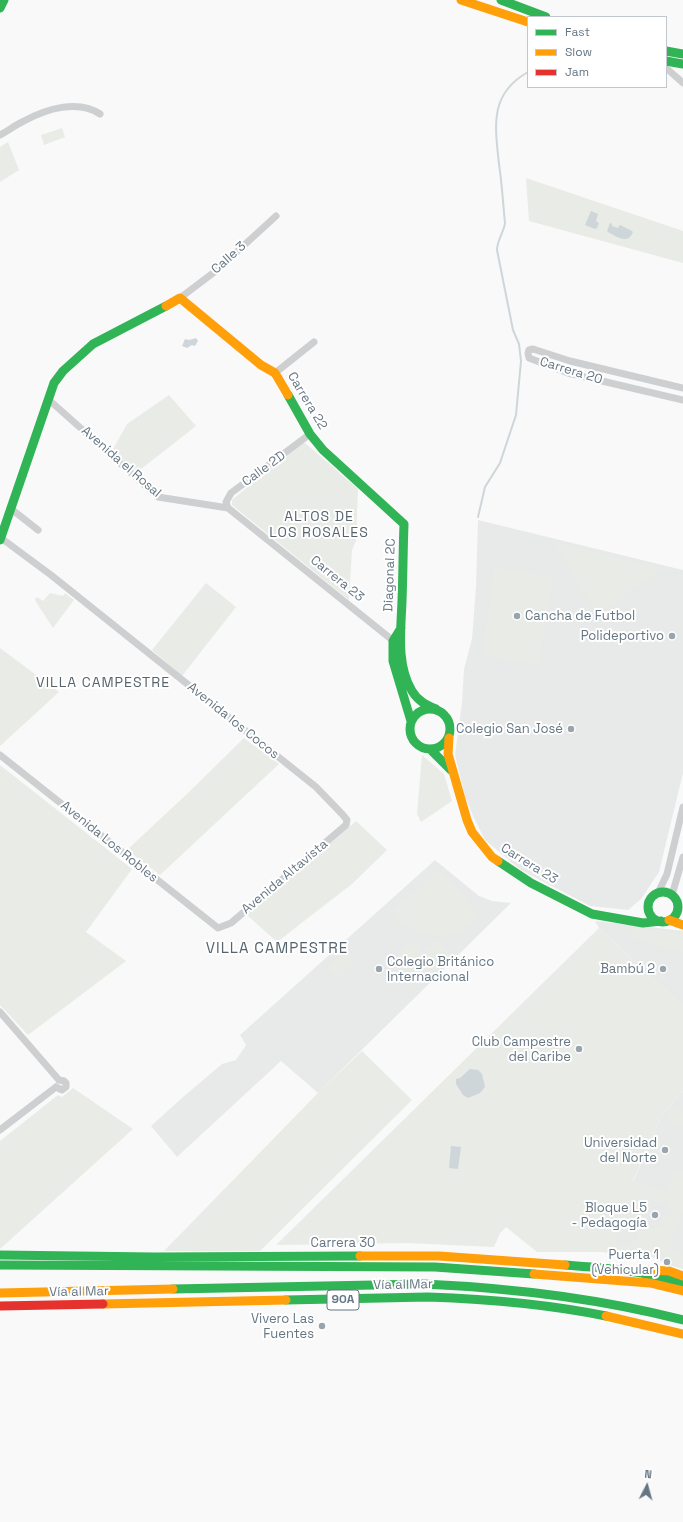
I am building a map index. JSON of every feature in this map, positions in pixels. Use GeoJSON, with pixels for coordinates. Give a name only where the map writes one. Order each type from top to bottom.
{"type":"FeatureCollection","features":[{"type":"Feature","properties":{"kind":"main road"},"geometry":{"type":"LineString","coordinates":[[0,8],[4,0]]}},
{"type":"Feature","properties":{"kind":"main road"},"geometry":{"type":"LineString","coordinates":[[461,0],[527,22]]}},
{"type":"Feature","properties":{"kind":"main road"},"geometry":{"type":"LineString","coordinates":[[502,0],[543,16]]}},
{"type":"Feature","properties":{"kind":"main road"},"geometry":{"type":"LineString","coordinates":[[667,51],[683,54]]}},
{"type":"Feature","properties":{"kind":"main road"},"geometry":{"type":"LineString","coordinates":[[667,61],[683,64]]}},
{"type":"Feature","properties":{"kind":"main road"},"geometry":{"type":"LineString","coordinates":[[0,539],[54,383],[63,371],[93,344],[180,298]]}},
{"type":"Feature","properties":{"kind":"main road","name":"Carrera 22"},"geometry":{"type":"LineString","coordinates":[[180,298],[261,365],[275,373],[310,434],[323,450],[404,524]]}},
{"type":"Feature","properties":{"kind":"main road","name":"Diagonal 2C"},"geometry":{"type":"LineString","coordinates":[[401,647],[404,524]]}},
{"type":"Feature","properties":{"kind":"main road","name":"Diagonal 2C"},"geometry":{"type":"LineString","coordinates":[[393,641],[401,628]]}},
{"type":"Feature","properties":{"kind":"main road"},"geometry":{"type":"LineString","coordinates":[[393,641],[393,656],[396,678],[408,704],[411,721],[410,731],[413,740],[421,747],[430,749],[441,746],[449,738],[451,731],[448,717],[443,712],[423,703],[414,693],[404,673],[401,647]]}},
{"type":"Feature","properties":{"kind":"main road"},"geometry":{"type":"LineString","coordinates":[[411,721],[424,709],[436,709]]}},
{"type":"Feature","properties":{"kind":"main road","name":"Carrera 23"},"geometry":{"type":"LineString","coordinates":[[449,738],[448,754],[452,772],[472,832],[492,857],[531,884],[586,911],[622,920],[652,923],[665,920],[683,924]]}},
{"type":"Feature","properties":{"kind":"main road","name":"Carrera 23"},"geometry":{"type":"LineString","coordinates":[[430,749],[452,772]]}},
{"type":"Feature","properties":{"kind":"main road"},"geometry":{"type":"LineString","coordinates":[[664,892],[672,895],[680,908],[676,913],[665,920],[651,916],[648,908],[649,901],[658,893],[664,892]]}},
{"type":"Feature","properties":{"kind":"main road","name":"Carrera 23"},"geometry":{"type":"LineString","coordinates":[[622,920],[636,917],[648,908]]}},
{"type":"Feature","properties":{"kind":"main road","name":"Carrera 30"},"geometry":{"type":"LineString","coordinates":[[0,1255],[154,1258],[439,1256],[622,1269],[669,1279],[683,1284]]}},
{"type":"Feature","properties":{"kind":"main road","name":"Carrera 30"},"geometry":{"type":"LineString","coordinates":[[0,1265],[435,1267],[622,1280],[650,1283],[683,1291]]}},
{"type":"Feature","properties":{"kind":"main road"},"geometry":{"type":"LineString","coordinates":[[622,1269],[669,1271],[683,1276]]}},
{"type":"Feature","properties":{"kind":"main road"},"geometry":{"type":"LineString","coordinates":[[622,1280],[655,1288],[683,1298]]}},
{"type":"Feature","properties":{"kind":"main road","name":"Vía al Mar"},"geometry":{"type":"LineString","coordinates":[[0,1293],[424,1284],[491,1286],[544,1292],[610,1303],[683,1320]]}},
{"type":"Feature","properties":{"kind":"main road","name":"Vía al Mar"},"geometry":{"type":"LineString","coordinates":[[0,1306],[428,1297],[457,1298],[534,1304],[603,1314],[683,1334]]}},
{"type":"Feature","properties":{"kind":"street"},"geometry":{"type":"LineString","coordinates":[[667,69],[683,83]]}},
{"type":"Feature","properties":{"kind":"street"},"geometry":{"type":"LineString","coordinates":[[0,140],[3,134],[30,117],[61,108],[84,108],[94,110],[100,114]]}},
{"type":"Feature","properties":{"kind":"street","name":"Calle 3"},"geometry":{"type":"LineString","coordinates":[[180,298],[217,270],[276,216]]}},
{"type":"Feature","properties":{"kind":"street"},"geometry":{"type":"LineString","coordinates":[[275,373],[314,342]]}},
{"type":"Feature","properties":{"kind":"street","name":"Carrera 20"},"geometry":{"type":"LineString","coordinates":[[683,388],[570,361],[532,349],[528,353],[529,358],[568,372],[683,400]]}},
{"type":"Feature","properties":{"kind":"street","name":"Avenida el Rosal"},"geometry":{"type":"LineString","coordinates":[[48,399],[158,497],[228,508]]}},
{"type":"Feature","properties":{"kind":"street","name":"Calle 2D"},"geometry":{"type":"LineString","coordinates":[[228,508],[226,502],[231,493],[310,434]]}},
{"type":"Feature","properties":{"kind":"street"},"geometry":{"type":"LineString","coordinates":[[10,508],[38,530]]}},
{"type":"Feature","properties":{"kind":"street","name":"Carrera 23"},"geometry":{"type":"LineString","coordinates":[[228,508],[401,647]]}},
{"type":"Feature","properties":{"kind":"street","name":"Avenida los Cocos"},"geometry":{"type":"LineString","coordinates":[[0,539],[51,575],[316,787],[347,820]]}},
{"type":"Feature","properties":{"kind":"street","name":"Avenida Los Robles"},"geometry":{"type":"LineString","coordinates":[[0,755],[218,928]]}},
{"type":"Feature","properties":{"kind":"street"},"geometry":{"type":"LineString","coordinates":[[658,893],[667,874],[683,807]]}},
{"type":"Feature","properties":{"kind":"street","name":"Avenida Altavista"},"geometry":{"type":"LineString","coordinates":[[218,928],[231,923],[237,918],[346,825],[347,820]]}},
{"type":"Feature","properties":{"kind":"street"},"geometry":{"type":"LineString","coordinates":[[672,895],[683,857]]}},
{"type":"Feature","properties":{"kind":"street"},"geometry":{"type":"LineString","coordinates":[[0,1012],[60,1083],[0,1130]]}},
{"type":"Feature","properties":{"kind":"shaded area"},"geometry":{"type":"Polygon","coordinates":[[[62,128],[65,137],[44,145],[41,135],[62,128]]]}},
{"type":"Feature","properties":{"kind":"shaded area"},"geometry":{"type":"Polygon","coordinates":[[[8,142],[19,170],[0,182],[0,147],[8,142]]]}},
{"type":"Feature","properties":{"kind":"shaded area"},"geometry":{"type":"Polygon","coordinates":[[[526,178],[683,231],[683,263],[529,221],[526,178]]]}},
{"type":"Feature","properties":{"kind":"shaded area"},"geometry":{"type":"Polygon","coordinates":[[[591,211],[598,214],[596,221],[599,223],[595,229],[585,225],[591,211]]]}},
{"type":"Feature","properties":{"kind":"shaded area"},"geometry":{"type":"Polygon","coordinates":[[[610,223],[612,226],[618,228],[620,225],[632,231],[631,236],[622,239],[608,232],[610,223]]]}},
{"type":"Feature","properties":{"kind":"shaded area"},"geometry":{"type":"Polygon","coordinates":[[[196,338],[198,341],[195,346],[192,345],[187,348],[182,346],[185,339],[189,340],[196,338]]]}},
{"type":"Feature","properties":{"kind":"shaded area"},"geometry":{"type":"Polygon","coordinates":[[[169,395],[196,426],[136,473],[112,451],[127,424],[169,395]]]}},
{"type":"Feature","properties":{"kind":"shaded area"},"geometry":{"type":"Polygon","coordinates":[[[300,443],[305,443],[358,489],[356,541],[352,550],[349,600],[232,505],[232,500],[300,443]]]}},
{"type":"Feature","properties":{"kind":"shaded area","name":"Colegio San José"},"geometry":{"type":"Polygon","coordinates":[[[478,520],[683,570],[683,773],[659,872],[641,899],[628,910],[590,906],[521,870],[485,840],[465,796],[455,755],[462,703],[464,669],[472,639],[476,587],[478,520]]]}},
{"type":"Feature","properties":{"kind":"shaded area"},"geometry":{"type":"Polygon","coordinates":[[[553,542],[662,569],[626,593],[615,604],[606,609],[593,607],[575,582],[576,577],[553,542]]]}},
{"type":"Feature","properties":{"kind":"shaded area","name":"Cancha de Futbol"},"geometry":{"type":"Polygon","coordinates":[[[495,567],[553,577],[539,664],[481,655],[495,567]]]}},
{"type":"Feature","properties":{"kind":"shaded area"},"geometry":{"type":"Polygon","coordinates":[[[206,583],[236,607],[182,676],[152,650],[206,583]]]}},
{"type":"Feature","properties":{"kind":"shaded area"},"geometry":{"type":"Polygon","coordinates":[[[50,593],[63,596],[65,593],[74,600],[53,628],[35,599],[37,597],[43,601],[50,593]]]}},
{"type":"Feature","properties":{"kind":"shaded area"},"geometry":{"type":"Polygon","coordinates":[[[0,648],[59,692],[0,746],[0,648]]]}},
{"type":"Feature","properties":{"kind":"shaded area"},"geometry":{"type":"Polygon","coordinates":[[[244,738],[279,764],[160,875],[127,850],[188,793],[244,738]]]}},
{"type":"Feature","properties":{"kind":"shaded area"},"geometry":{"type":"Polygon","coordinates":[[[422,755],[444,774],[452,801],[421,822],[417,814],[422,755]]]}},
{"type":"Feature","properties":{"kind":"shaded area"},"geometry":{"type":"Polygon","coordinates":[[[0,765],[132,869],[86,932],[126,961],[28,1035],[0,1005],[0,765]]]}},
{"type":"Feature","properties":{"kind":"shaded area"},"geometry":{"type":"Polygon","coordinates":[[[356,821],[387,850],[352,884],[277,942],[247,915],[356,821]]]}},
{"type":"Feature","properties":{"kind":"shaded area","name":"Colegio Británico Internacional"},"geometry":{"type":"Polygon","coordinates":[[[435,860],[479,896],[492,901],[511,903],[318,1093],[281,1061],[177,1157],[151,1126],[222,1064],[236,1060],[246,1045],[240,1035],[435,860]]]}},
{"type":"Feature","properties":{"kind":"shaded area"},"geometry":{"type":"Polygon","coordinates":[[[438,871],[442,873],[478,912],[477,919],[469,926],[460,931],[439,936],[419,932],[401,923],[393,916],[393,909],[438,871]]]}},
{"type":"Feature","properties":{"kind":"shaded area"},"geometry":{"type":"Polygon","coordinates":[[[595,921],[683,931],[683,1007],[599,928],[595,921]]]}},
{"type":"Feature","properties":{"kind":"shaded area"},"geometry":{"type":"Polygon","coordinates":[[[629,927],[683,933],[683,951],[642,942],[630,933],[629,927]]]}},
{"type":"Feature","properties":{"kind":"shaded area","name":"Club Campestre del Caribe"},"geometry":{"type":"Polygon","coordinates":[[[599,928],[683,1007],[683,1091],[661,1117],[633,1181],[666,1192],[674,1170],[677,1169],[683,1171],[683,1213],[669,1249],[683,1255],[683,1268],[668,1264],[669,1261],[666,1260],[664,1262],[652,1257],[603,1252],[537,1252],[506,1227],[500,1233],[494,1247],[408,1243],[276,1245],[599,928]],[[648,1198],[639,1211],[645,1217],[645,1227],[662,1228],[662,1218],[672,1213],[666,1199],[656,1204],[648,1198]],[[638,1228],[619,1229],[616,1244],[619,1246],[638,1246],[638,1228]]]}},
{"type":"Feature","properties":{"kind":"shaded area"},"geometry":{"type":"Polygon","coordinates":[[[436,939],[451,956],[422,982],[407,965],[436,939]]]}},
{"type":"Feature","properties":{"kind":"shaded area"},"geometry":{"type":"Polygon","coordinates":[[[413,940],[421,949],[406,963],[397,954],[413,940]]]}},
{"type":"Feature","properties":{"kind":"shaded area"},"geometry":{"type":"Polygon","coordinates":[[[347,950],[357,962],[338,978],[327,966],[347,950]]]}},
{"type":"Feature","properties":{"kind":"shaded area"},"geometry":{"type":"Polygon","coordinates":[[[362,1051],[412,1100],[260,1251],[164,1251],[318,1093],[362,1051]]]}},
{"type":"Feature","properties":{"kind":"shaded area"},"geometry":{"type":"Polygon","coordinates":[[[470,1069],[478,1070],[482,1074],[485,1087],[480,1093],[468,1098],[463,1095],[456,1084],[456,1079],[460,1078],[470,1069]]]}},
{"type":"Feature","properties":{"kind":"shaded area"},"geometry":{"type":"Polygon","coordinates":[[[73,1088],[133,1129],[0,1249],[0,1141],[58,1095],[62,1097],[73,1088]]]}},
{"type":"Feature","properties":{"kind":"shaded area","name":"Universidad del Norte"},"geometry":{"type":"Polygon","coordinates":[[[683,1091],[683,1269],[669,1265],[652,1257],[603,1252],[661,1117],[683,1091]]]}},
{"type":"Feature","properties":{"kind":"shaded area"},"geometry":{"type":"Polygon","coordinates":[[[672,1108],[683,1112],[683,1126],[664,1118],[672,1108]]]}},
{"type":"Feature","properties":{"kind":"shaded area"},"geometry":{"type":"Polygon","coordinates":[[[655,1138],[660,1140],[660,1142],[676,1148],[671,1160],[650,1151],[655,1138]]]}},
{"type":"Feature","properties":{"kind":"shaded area"},"geometry":{"type":"Polygon","coordinates":[[[451,1146],[461,1147],[458,1169],[449,1168],[451,1146]]]}},
{"type":"Feature","properties":{"kind":"waterway"},"geometry":{"type":"LineString","coordinates":[[478,517],[485,487],[500,463],[516,415],[521,361],[519,344],[513,330],[497,250],[505,223],[497,150],[496,124],[497,112],[506,90],[515,81],[527,73]]}},
{"type":"Feature","properties":{"kind":"traffic: fast"},"geometry":{"type":"LineString","coordinates":[[0,8],[4,0]]}},
{"type":"Feature","properties":{"kind":"traffic: fast"},"geometry":{"type":"LineString","coordinates":[[501,0],[543,16]]}},
{"type":"Feature","properties":{"kind":"traffic: fast"},"geometry":{"type":"LineString","coordinates":[[667,51],[683,54]]}},
{"type":"Feature","properties":{"kind":"traffic: fast"},"geometry":{"type":"LineString","coordinates":[[667,61],[683,64]]}},
{"type":"Feature","properties":{"kind":"traffic: fast"},"geometry":{"type":"LineString","coordinates":[[0,540],[54,383],[63,371],[93,344],[166,306]]}},
{"type":"Feature","properties":{"kind":"traffic: fast"},"geometry":{"type":"LineString","coordinates":[[288,395],[310,434],[323,450],[404,524],[401,635],[402,659],[407,681],[414,694],[422,702],[436,709]]}},
{"type":"Feature","properties":{"kind":"traffic: fast"},"geometry":{"type":"LineString","coordinates":[[401,628],[393,641],[393,661],[411,721]]}},
{"type":"Feature","properties":{"kind":"traffic: fast"},"geometry":{"type":"LineString","coordinates":[[434,709],[441,712],[447,718],[450,729],[449,737],[441,746],[434,749],[426,749],[419,746],[411,737],[410,725],[413,718],[422,710],[434,709]]}},
{"type":"Feature","properties":{"kind":"traffic: fast"},"geometry":{"type":"LineString","coordinates":[[430,749],[451,770]]}},
{"type":"Feature","properties":{"kind":"traffic: fast"},"geometry":{"type":"LineString","coordinates":[[498,861],[531,883],[592,914],[643,923],[661,921]]}},
{"type":"Feature","properties":{"kind":"traffic: fast"},"geometry":{"type":"LineString","coordinates":[[663,892],[673,897],[678,907],[673,917],[663,922],[653,917],[648,907],[653,897],[663,892]]}},
{"type":"Feature","properties":{"kind":"traffic: fast"},"geometry":{"type":"LineString","coordinates":[[0,1255],[154,1257],[360,1256]]}},
{"type":"Feature","properties":{"kind":"traffic: fast"},"geometry":{"type":"LineString","coordinates":[[0,1265],[435,1267],[534,1274]]}},
{"type":"Feature","properties":{"kind":"traffic: fast"},"geometry":{"type":"LineString","coordinates":[[565,1265],[640,1273],[669,1279],[683,1284]]}},
{"type":"Feature","properties":{"kind":"traffic: fast"},"geometry":{"type":"LineString","coordinates":[[173,1289],[424,1284],[490,1288],[587,1300],[651,1312],[683,1320]]}},
{"type":"Feature","properties":{"kind":"traffic: fast"},"geometry":{"type":"LineString","coordinates":[[286,1300],[428,1297],[450,1298],[540,1305],[606,1316]]}},
{"type":"Feature","properties":{"kind":"traffic: slow"},"geometry":{"type":"LineString","coordinates":[[461,0],[527,22]]}},
{"type":"Feature","properties":{"kind":"traffic: slow"},"geometry":{"type":"LineString","coordinates":[[166,306],[180,298],[261,365],[275,373],[288,395]]}},
{"type":"Feature","properties":{"kind":"traffic: slow"},"geometry":{"type":"LineString","coordinates":[[449,738],[448,754],[467,820],[472,832],[492,857],[498,861]]}},
{"type":"Feature","properties":{"kind":"traffic: slow"},"geometry":{"type":"LineString","coordinates":[[669,920],[683,925]]}},
{"type":"Feature","properties":{"kind":"traffic: slow"},"geometry":{"type":"LineString","coordinates":[[360,1256],[439,1256],[565,1265]]}},
{"type":"Feature","properties":{"kind":"traffic: slow"},"geometry":{"type":"LineString","coordinates":[[650,1270],[669,1271],[683,1276]]}},
{"type":"Feature","properties":{"kind":"traffic: slow"},"geometry":{"type":"LineString","coordinates":[[534,1274],[650,1283],[683,1291]]}},
{"type":"Feature","properties":{"kind":"traffic: slow"},"geometry":{"type":"LineString","coordinates":[[0,1293],[173,1289]]}},
{"type":"Feature","properties":{"kind":"traffic: slow"},"geometry":{"type":"LineString","coordinates":[[103,1304],[286,1300]]}},
{"type":"Feature","properties":{"kind":"traffic: slow"},"geometry":{"type":"LineString","coordinates":[[606,1316],[683,1334]]}},
{"type":"Feature","properties":{"kind":"traffic: jam"},"geometry":{"type":"LineString","coordinates":[[0,1306],[103,1304]]}},
{"type":"Feature","properties":{"kind":"place","name":"Cancha de Futbol"},"geometry":{"type":"Point","coordinates":[517,616]}},
{"type":"Feature","properties":{"kind":"place","name":"Polideportivo"},"geometry":{"type":"Point","coordinates":[672,636]}},
{"type":"Feature","properties":{"kind":"place","name":"Colegio San José"},"geometry":{"type":"Point","coordinates":[571,729]}},
{"type":"Feature","properties":{"kind":"place","name":"Colegio Británico Internacional"},"geometry":{"type":"Point","coordinates":[379,969]}},
{"type":"Feature","properties":{"kind":"place","name":"Bambú 2"},"geometry":{"type":"Point","coordinates":[663,969]}},
{"type":"Feature","properties":{"kind":"place","name":"Club Campestre del Caribe"},"geometry":{"type":"Point","coordinates":[579,1049]}},
{"type":"Feature","properties":{"kind":"place","name":"Universidad del Norte"},"geometry":{"type":"Point","coordinates":[665,1150]}},
{"type":"Feature","properties":{"kind":"place","name":"Bloque L5 - Pedagogía"},"geometry":{"type":"Point","coordinates":[655,1215]}},
{"type":"Feature","properties":{"kind":"place","name":"Puerta 1 (Vehicular)"},"geometry":{"type":"Point","coordinates":[667,1262]}},
{"type":"Feature","properties":{"kind":"place","name":"Vivero Las Fuentes"},"geometry":{"type":"Point","coordinates":[322,1326]}},
{"type":"Feature","properties":{"kind":"district","name":"ALTOS DE LOS ROSALES"},"geometry":{"type":"Point","coordinates":[319,526]}},
{"type":"Feature","properties":{"kind":"district","name":"VILLA CAMPESTRE"},"geometry":{"type":"Point","coordinates":[103,683]}},
{"type":"Feature","properties":{"kind":"district","name":"VILLA CAMPESTRE"},"geometry":{"type":"Point","coordinates":[277,949]}}]}
